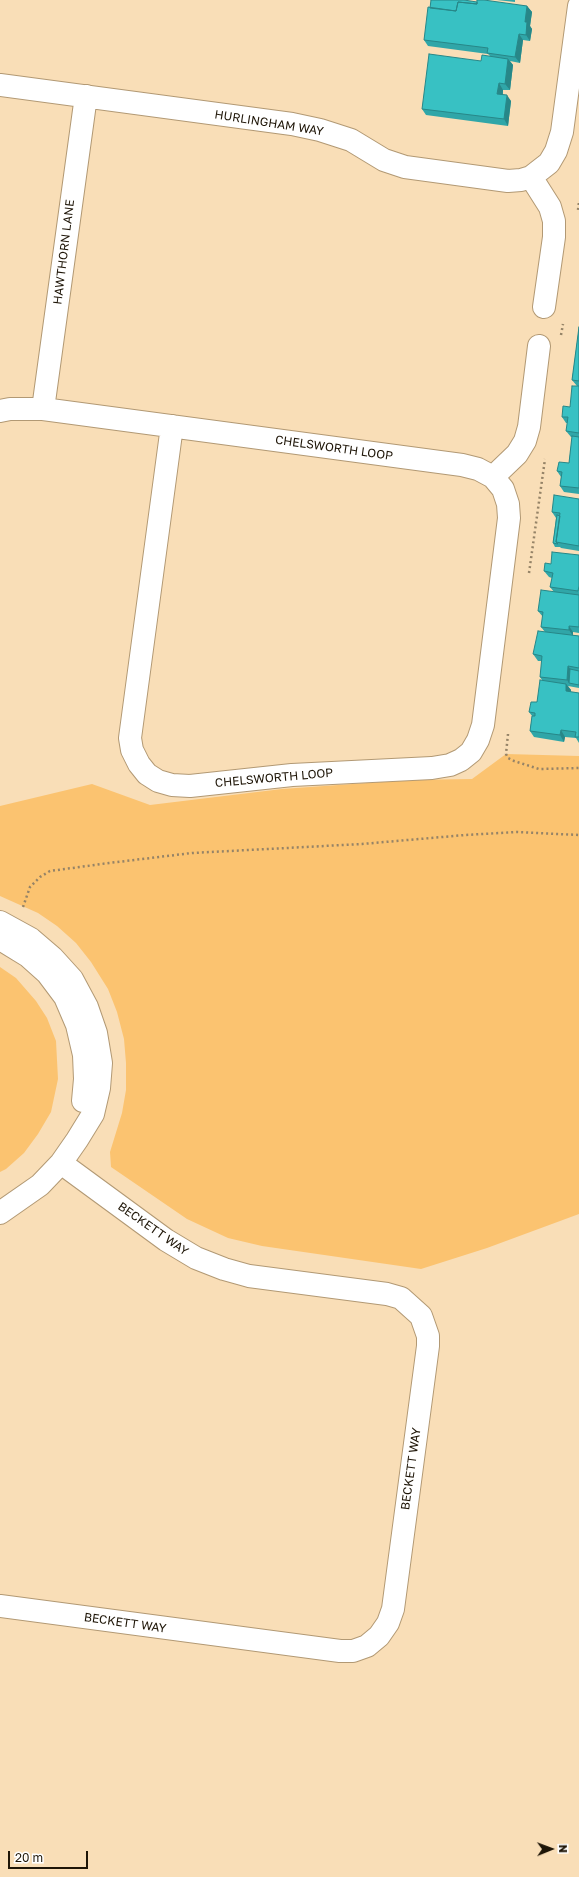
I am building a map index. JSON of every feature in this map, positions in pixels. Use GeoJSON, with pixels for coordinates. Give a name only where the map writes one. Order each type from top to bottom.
{"type":"FeatureCollection","features":[{"type":"Feature","properties":{"kind":"street","name":"HURLINGHAM WAY"},"geometry":{"type":"LineString","coordinates":[[0,85],[320,130],[351,140],[384,160],[420,170],[508,181],[531,177],[549,163],[556,151],[562,132],[579,6]]}},
{"type":"Feature","properties":{"kind":"street","name":"HAWTHORN LANE"},"geometry":{"type":"LineString","coordinates":[[43,409],[86,96]]}},
{"type":"Feature","properties":{"kind":"street"},"geometry":{"type":"LineString","coordinates":[[531,177],[550,207],[554,221],[554,237],[544,307]]}},
{"type":"Feature","properties":{"kind":"street"},"geometry":{"type":"LineString","coordinates":[[493,477],[517,454],[525,441],[529,427],[539,346]]}},
{"type":"Feature","properties":{"kind":"street","name":"CHELSWORTH LOOP"},"geometry":{"type":"LineString","coordinates":[[0,411],[10,409],[43,409],[172,426],[462,465],[478,469],[493,477],[503,489],[508,504],[510,518],[483,725],[478,740],[471,752],[450,766],[328,773],[190,786],[172,785],[158,781],[147,774],[139,764],[132,750],[130,738],[172,426]]}},
{"type":"Feature","properties":{"kind":"street"},"geometry":{"type":"LineString","coordinates":[[0,922],[31,939],[52,957],[72,979],[87,1007],[96,1033],[101,1063],[99,1088],[93,1114],[77,1140],[61,1162],[40,1185],[0,1213]]}},
{"type":"Feature","properties":{"kind":"street"},"geometry":{"type":"LineString","coordinates":[[0,940],[28,956],[48,973],[65,997],[77,1025],[84,1055],[85,1079],[83,1100],[78,1119],[77,1140]]}},
{"type":"Feature","properties":{"kind":"street","name":"BECKETT WAY"},"geometry":{"type":"LineString","coordinates":[[0,1606],[340,1651],[354,1651],[367,1646],[379,1636],[388,1623],[393,1609],[428,1346],[428,1336],[421,1316],[401,1298],[387,1294],[249,1276],[224,1270],[196,1258],[166,1240],[61,1162]]}},
{"type":"Feature","properties":{"kind":"path"},"geometry":{"type":"LineString","coordinates":[[577,218],[579,202]]}},
{"type":"Feature","properties":{"kind":"path"},"geometry":{"type":"LineString","coordinates":[[561,335],[563,320]]}},
{"type":"Feature","properties":{"kind":"path"},"geometry":{"type":"LineString","coordinates":[[529,577],[545,452]]}},
{"type":"Feature","properties":{"kind":"path"},"geometry":{"type":"LineString","coordinates":[[508,732],[506,754],[508,758],[539,769],[579,768]]}},
{"type":"Feature","properties":{"kind":"path"},"geometry":{"type":"LineString","coordinates":[[22,909],[30,887],[40,877],[50,871],[117,862],[192,853],[362,844],[465,835],[517,832],[579,835]]}},
{"type":"Feature","properties":{"kind":"shaded area"},"geometry":{"type":"Polygon","coordinates":[[[506,754],[579,756],[579,1214],[487,1248],[421,1269],[262,1246],[228,1238],[187,1219],[111,1167],[110,1152],[122,1113],[126,1090],[124,1039],[117,1012],[108,989],[91,962],[76,943],[57,926],[38,913],[0,896],[0,806],[92,784],[150,805],[282,789],[409,780],[472,779],[506,754]]]}},
{"type":"Feature","properties":{"kind":"shaded area"},"geometry":{"type":"Polygon","coordinates":[[[0,967],[16,978],[36,1001],[47,1018],[56,1041],[58,1079],[51,1112],[38,1134],[24,1153],[6,1169],[0,1172],[0,967]]]}},
{"type":"Feature","properties":{"kind":"building"},"geometry":{"type":"Polygon","coordinates":[[[431,0],[464,0],[477,2],[477,4],[458,2],[456,11],[430,8],[431,0]]]}},
{"type":"Feature","properties":{"kind":"building"},"geometry":{"type":"Polygon","coordinates":[[[477,0],[527,6],[525,22],[527,22],[526,35],[519,34],[515,57],[487,53],[488,48],[424,40],[428,7],[456,11],[458,2],[477,4],[477,0]]]}},
{"type":"Feature","properties":{"kind":"building"},"geometry":{"type":"Polygon","coordinates":[[[429,54],[481,61],[482,55],[508,59],[505,84],[499,83],[497,94],[507,95],[504,119],[422,109],[429,54]]]}},
{"type":"Feature","properties":{"kind":"building"},"geometry":{"type":"Polygon","coordinates":[[[579,327],[579,381],[572,380],[579,327]]]}},
{"type":"Feature","properties":{"kind":"building"},"geometry":{"type":"Polygon","coordinates":[[[572,386],[579,386],[579,433],[566,431],[568,417],[562,417],[563,406],[570,407],[572,386]]]}},
{"type":"Feature","properties":{"kind":"building"},"geometry":{"type":"Polygon","coordinates":[[[572,436],[579,437],[579,488],[560,486],[562,472],[557,471],[559,462],[569,463],[572,436]]]}},
{"type":"Feature","properties":{"kind":"building"},"geometry":{"type":"Polygon","coordinates":[[[554,495],[579,499],[579,546],[556,542],[560,513],[552,512],[554,495]]]}},
{"type":"Feature","properties":{"kind":"building"},"geometry":{"type":"Polygon","coordinates":[[[557,515],[560,516],[556,542],[558,544],[553,543],[557,515]]]}},
{"type":"Feature","properties":{"kind":"building"},"geometry":{"type":"Polygon","coordinates":[[[552,552],[579,555],[578,591],[550,587],[553,573],[544,571],[545,563],[551,564],[552,552]]]}},
{"type":"Feature","properties":{"kind":"building"},"geometry":{"type":"Polygon","coordinates":[[[541,590],[579,595],[579,627],[569,626],[569,630],[541,627],[543,612],[538,611],[541,590]]]}},
{"type":"Feature","properties":{"kind":"building"},"geometry":{"type":"Polygon","coordinates":[[[538,631],[579,636],[579,668],[568,666],[567,680],[540,677],[542,656],[533,654],[538,631]]]}},
{"type":"Feature","properties":{"kind":"building"},"geometry":{"type":"Polygon","coordinates":[[[570,669],[579,671],[579,685],[569,683],[570,669]]]}},
{"type":"Feature","properties":{"kind":"building"},"geometry":{"type":"Polygon","coordinates":[[[540,680],[566,684],[566,691],[579,693],[579,737],[575,737],[576,732],[561,730],[560,735],[530,731],[532,716],[535,716],[535,713],[529,712],[531,702],[537,702],[540,680]]]}}]}
